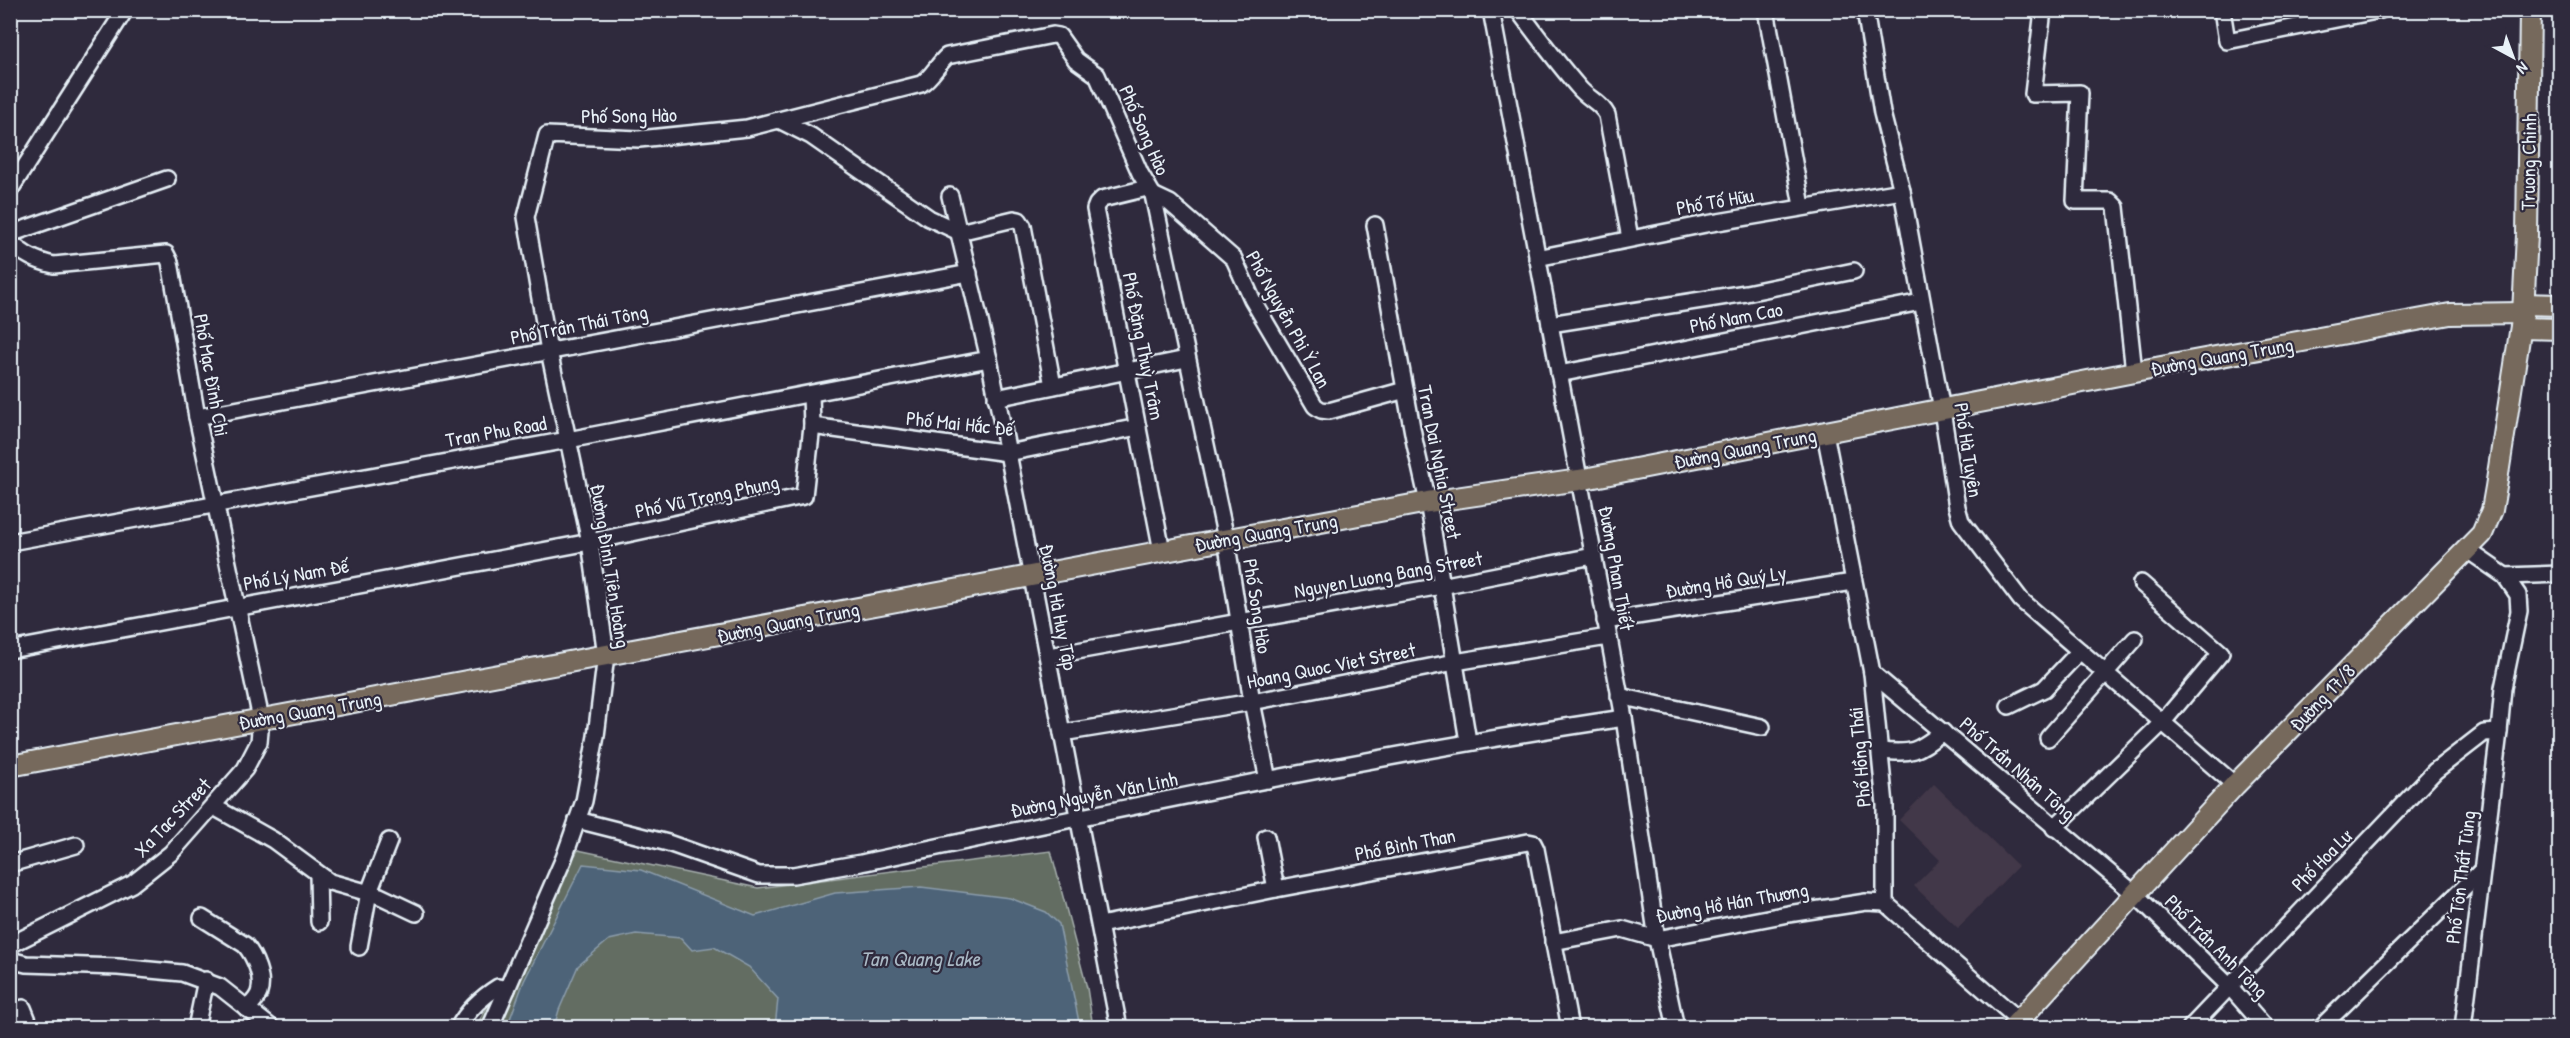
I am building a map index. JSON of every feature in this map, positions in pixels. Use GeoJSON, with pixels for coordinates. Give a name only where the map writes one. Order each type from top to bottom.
{"type":"FeatureCollection","features":[{"type":"Feature","properties":{"kind":"main road","name":"Truong Chinh"},"geometry":{"type":"LineString","coordinates":[[2522,315],[2530,10]]}},
{"type":"Feature","properties":{"kind":"main road","name":"Đường Quang Trung"},"geometry":{"type":"LineString","coordinates":[[10,766],[1428,501],[1580,480],[2134,372],[2450,314],[2522,315],[2559,305]]}},
{"type":"Feature","properties":{"kind":"main road","name":"Đường Quang Trung"},"geometry":{"type":"LineString","coordinates":[[2522,315],[2559,329]]}},
{"type":"Feature","properties":{"kind":"main road","name":"Đường 17/8"},"geometry":{"type":"LineString","coordinates":[[2020,1025],[2235,785],[2482,534],[2492,510],[2522,315]]}},
{"type":"Feature","properties":{"kind":"street"},"geometry":{"type":"LineString","coordinates":[[10,190],[125,10]]}},
{"type":"Feature","properties":{"kind":"street","name":"Đường Phan Thiết"},"geometry":{"type":"LineString","coordinates":[[1491,10],[1624,718],[1657,939],[1676,1028]]}},
{"type":"Feature","properties":{"kind":"street"},"geometry":{"type":"LineString","coordinates":[[1518,10],[1569,76],[1590,99],[1604,108],[1630,238]]}},
{"type":"Feature","properties":{"kind":"street"},"geometry":{"type":"LineString","coordinates":[[1767,10],[1802,206]]}},
{"type":"Feature","properties":{"kind":"street","name":"Phố Hà Tuyên"},"geometry":{"type":"LineString","coordinates":[[1865,10],[1882,114],[1902,191],[1961,521],[2021,600],[2235,785]]}},
{"type":"Feature","properties":{"kind":"street"},"geometry":{"type":"LineString","coordinates":[[2043,10],[2033,94],[2080,93],[2075,201],[2110,201],[2116,207],[2134,372]]}},
{"type":"Feature","properties":{"kind":"street"},"geometry":{"type":"LineString","coordinates":[[2222,10],[2227,40],[2381,10]]}},
{"type":"Feature","properties":{"kind":"street","name":"Phố Song Hào"},"geometry":{"type":"LineString","coordinates":[[547,135],[639,139],[747,128],[921,84],[947,56],[1053,35],[1059,36],[1076,60],[1097,75],[1150,192],[1226,539],[1252,702],[1268,780]]}},
{"type":"Feature","properties":{"kind":"street"},"geometry":{"type":"LineString","coordinates":[[779,120],[819,142],[929,218],[959,232],[1014,219],[1019,220],[1023,226],[1053,386]]}},
{"type":"Feature","properties":{"kind":"street","name":"Đường Đinh Tiên Hoàng"},"geometry":{"type":"LineString","coordinates":[[490,1028],[564,858],[584,801],[596,741],[606,655],[590,542],[549,351],[526,217],[547,135]]}},
{"type":"Feature","properties":{"kind":"street"},"geometry":{"type":"LineString","coordinates":[[10,234],[167,179]]}},
{"type":"Feature","properties":{"kind":"street","name":"Phố Tố Hữu"},"geometry":{"type":"LineString","coordinates":[[1537,258],[1802,206],[1902,191]]}},
{"type":"Feature","properties":{"kind":"street","name":"Phố Đặng Thuỳ Trâm"},"geometry":{"type":"LineString","coordinates":[[1150,192],[1102,199],[1096,204],[1095,209],[1162,550]]}},
{"type":"Feature","properties":{"kind":"street","name":"Phố Nguyễn Phi Ỷ Lan"},"geometry":{"type":"LineString","coordinates":[[1150,192],[1170,203],[1234,259],[1252,299],[1315,406],[1329,411],[1405,390]]}},
{"type":"Feature","properties":{"kind":"street","name":"Đường Hà Huy Tập"},"geometry":{"type":"LineString","coordinates":[[950,196],[989,359],[1049,656],[1119,1028]]}},
{"type":"Feature","properties":{"kind":"street","name":"Tran Dai Nghia Street"},"geometry":{"type":"LineString","coordinates":[[1375,225],[1428,501],[1468,741]]}},
{"type":"Feature","properties":{"kind":"street","name":"Phố Mạc Đĩnh Chi"},"geometry":{"type":"LineString","coordinates":[[10,242],[39,262],[54,265],[166,254],[172,272],[197,417],[261,719]]}},
{"type":"Feature","properties":{"kind":"street"},"geometry":{"type":"LineString","coordinates":[[1550,324],[1746,293],[1854,271]]}},
{"type":"Feature","properties":{"kind":"street","name":"Phố Trần Thái Tông"},"geometry":{"type":"LineString","coordinates":[[197,417],[969,273]]}},
{"type":"Feature","properties":{"kind":"street","name":"Phố Nam Cao"},"geometry":{"type":"LineString","coordinates":[[1559,374],[1921,302]]}},
{"type":"Feature","properties":{"kind":"street","name":"Tran Phu Road"},"geometry":{"type":"LineString","coordinates":[[10,542],[568,440],[989,359]]}},
{"type":"Feature","properties":{"kind":"street"},"geometry":{"type":"LineString","coordinates":[[996,398],[1186,359]]}},
{"type":"Feature","properties":{"kind":"street","name":"Phố Vũ Trọng Phụng"},"geometry":{"type":"LineString","coordinates":[[590,542],[804,496],[812,426],[811,394]]}},
{"type":"Feature","properties":{"kind":"street","name":"Phố Mai Hắc Đế"},"geometry":{"type":"LineString","coordinates":[[812,426],[1008,453],[1138,427]]}},
{"type":"Feature","properties":{"kind":"street","name":"Phố Hồng Thái"},"geometry":{"type":"LineString","coordinates":[[1825,433],[1872,673],[1885,805],[1885,903]]}},
{"type":"Feature","properties":{"kind":"street","name":"Phố Lý Nam Đế"},"geometry":{"type":"LineString","coordinates":[[10,650],[236,606],[590,542]]}},
{"type":"Feature","properties":{"kind":"street","name":"Phố Tôn Thất Tùng"},"geometry":{"type":"LineString","coordinates":[[2463,1028],[2482,870],[2495,732],[2519,611],[2518,595],[2505,576],[2466,549]]}},
{"type":"Feature","properties":{"kind":"street","name":"Nguyen Luong Bang Street"},"geometry":{"type":"LineString","coordinates":[[1049,656],[1441,586],[1593,556]]}},
{"type":"Feature","properties":{"kind":"street"},"geometry":{"type":"LineString","coordinates":[[2505,576],[2559,574]]}},
{"type":"Feature","properties":{"kind":"street","name":"Đường Hồ Quý Ly"},"geometry":{"type":"LineString","coordinates":[[1605,621],[1853,582]]}},
{"type":"Feature","properties":{"kind":"street"},"geometry":{"type":"LineString","coordinates":[[2054,828],[2162,723],[2221,653],[2141,583]]}},
{"type":"Feature","properties":{"kind":"street","name":"Hoang Quoc Viet Street"},"geometry":{"type":"LineString","coordinates":[[1062,733],[1252,702],[1455,662],[1608,637]]}},
{"type":"Feature","properties":{"kind":"street"},"geometry":{"type":"LineString","coordinates":[[2048,738],[2135,639]]}},
{"type":"Feature","properties":{"kind":"street"},"geometry":{"type":"LineString","coordinates":[[2009,706],[2044,689],[2080,651]]}},
{"type":"Feature","properties":{"kind":"street","name":"Phố Trần Nhân Tông"},"geometry":{"type":"LineString","coordinates":[[1872,673],[2136,895]]}},
{"type":"Feature","properties":{"kind":"street"},"geometry":{"type":"LineString","coordinates":[[1619,696],[1762,727]]}},
{"type":"Feature","properties":{"kind":"street","name":"Đường Nguyễn Văn Linh"},"geometry":{"type":"LineString","coordinates":[[577,820],[668,843],[759,875],[782,875],[861,863],[1468,741],[1624,718]]}},
{"type":"Feature","properties":{"kind":"street","name":"Xa Tac Street"},"geometry":{"type":"LineString","coordinates":[[11,942],[132,885],[171,853],[214,807],[252,758],[259,742],[261,719]]}},
{"type":"Feature","properties":{"kind":"street"},"geometry":{"type":"LineString","coordinates":[[1880,751],[1905,753],[1917,751],[1942,732]]}},
{"type":"Feature","properties":{"kind":"street","name":"Phố Hoa Lư"},"geometry":{"type":"LineString","coordinates":[[2190,1028],[2435,771],[2484,733],[2495,732]]}},
{"type":"Feature","properties":{"kind":"street"},"geometry":{"type":"LineString","coordinates":[[214,807],[273,840],[338,886],[369,892],[416,913]]}},
{"type":"Feature","properties":{"kind":"street"},"geometry":{"type":"LineString","coordinates":[[1266,837],[1276,889]]}},
{"type":"Feature","properties":{"kind":"street"},"geometry":{"type":"LineString","coordinates":[[360,947],[369,892],[389,841]]}},
{"type":"Feature","properties":{"kind":"street","name":"Phố Bình Than"},"geometry":{"type":"LineString","coordinates":[[1100,926],[1276,889],[1528,842],[1533,843],[1570,1028]]}},
{"type":"Feature","properties":{"kind":"street"},"geometry":{"type":"LineString","coordinates":[[10,864],[76,845]]}},
{"type":"Feature","properties":{"kind":"street"},"geometry":{"type":"LineString","coordinates":[[2320,1028],[2482,870]]}},
{"type":"Feature","properties":{"kind":"street"},"geometry":{"type":"LineString","coordinates":[[318,874],[319,922]]}},
{"type":"Feature","properties":{"kind":"street","name":"Phố Trần Anh Tông"},"geometry":{"type":"LineString","coordinates":[[2136,895],[2230,987],[2266,1028]]}},
{"type":"Feature","properties":{"kind":"street","name":"Đường Hồ Hán Thương"},"geometry":{"type":"LineString","coordinates":[[1553,942],[1622,929],[1657,939],[1866,902],[1885,903]]}},
{"type":"Feature","properties":{"kind":"street"},"geometry":{"type":"LineString","coordinates":[[1885,903],[2020,1025]]}},
{"type":"Feature","properties":{"kind":"street"},"geometry":{"type":"LineString","coordinates":[[202,918],[245,945],[250,951],[261,984],[260,992],[248,1009]]}},
{"type":"Feature","properties":{"kind":"street"},"geometry":{"type":"LineString","coordinates":[[10,960],[26,964],[154,969],[182,973],[220,987],[272,1028]]}},
{"type":"Feature","properties":{"kind":"street"},"geometry":{"type":"LineString","coordinates":[[196,1028],[206,980]]}},
{"type":"Feature","properties":{"kind":"street"},"geometry":{"type":"LineString","coordinates":[[458,1028],[468,1013],[491,992],[498,987],[507,989]]}},
{"type":"Feature","properties":{"kind":"street"},"geometry":{"type":"LineString","coordinates":[[23,1008],[31,1028]]}},
{"type":"Feature","properties":{"kind":"shaded area"},"geometry":{"type":"Polygon","coordinates":[[[1934,784],[2018,866],[1958,928],[1914,886],[1940,860],[1899,820],[1934,784]]]}},
{"type":"Feature","properties":{"kind":"shaded area","name":"Tan Quang Lake"},"geometry":{"type":"Polygon","coordinates":[[[578,850],[758,888],[1051,851],[1087,988],[1093,1027],[475,1028],[578,850]]]}},
{"type":"Feature","properties":{"kind":"water","name":"Tan Quang Lake"},"geometry":{"type":"Polygon","coordinates":[[[583,864],[641,870],[755,916],[835,893],[921,887],[1010,898],[1046,912],[1059,924],[1080,1027],[775,1027],[778,999],[749,967],[714,947],[692,950],[681,938],[636,934],[609,940],[578,966],[554,1027],[507,1027],[524,981],[583,864]]]}}]}
